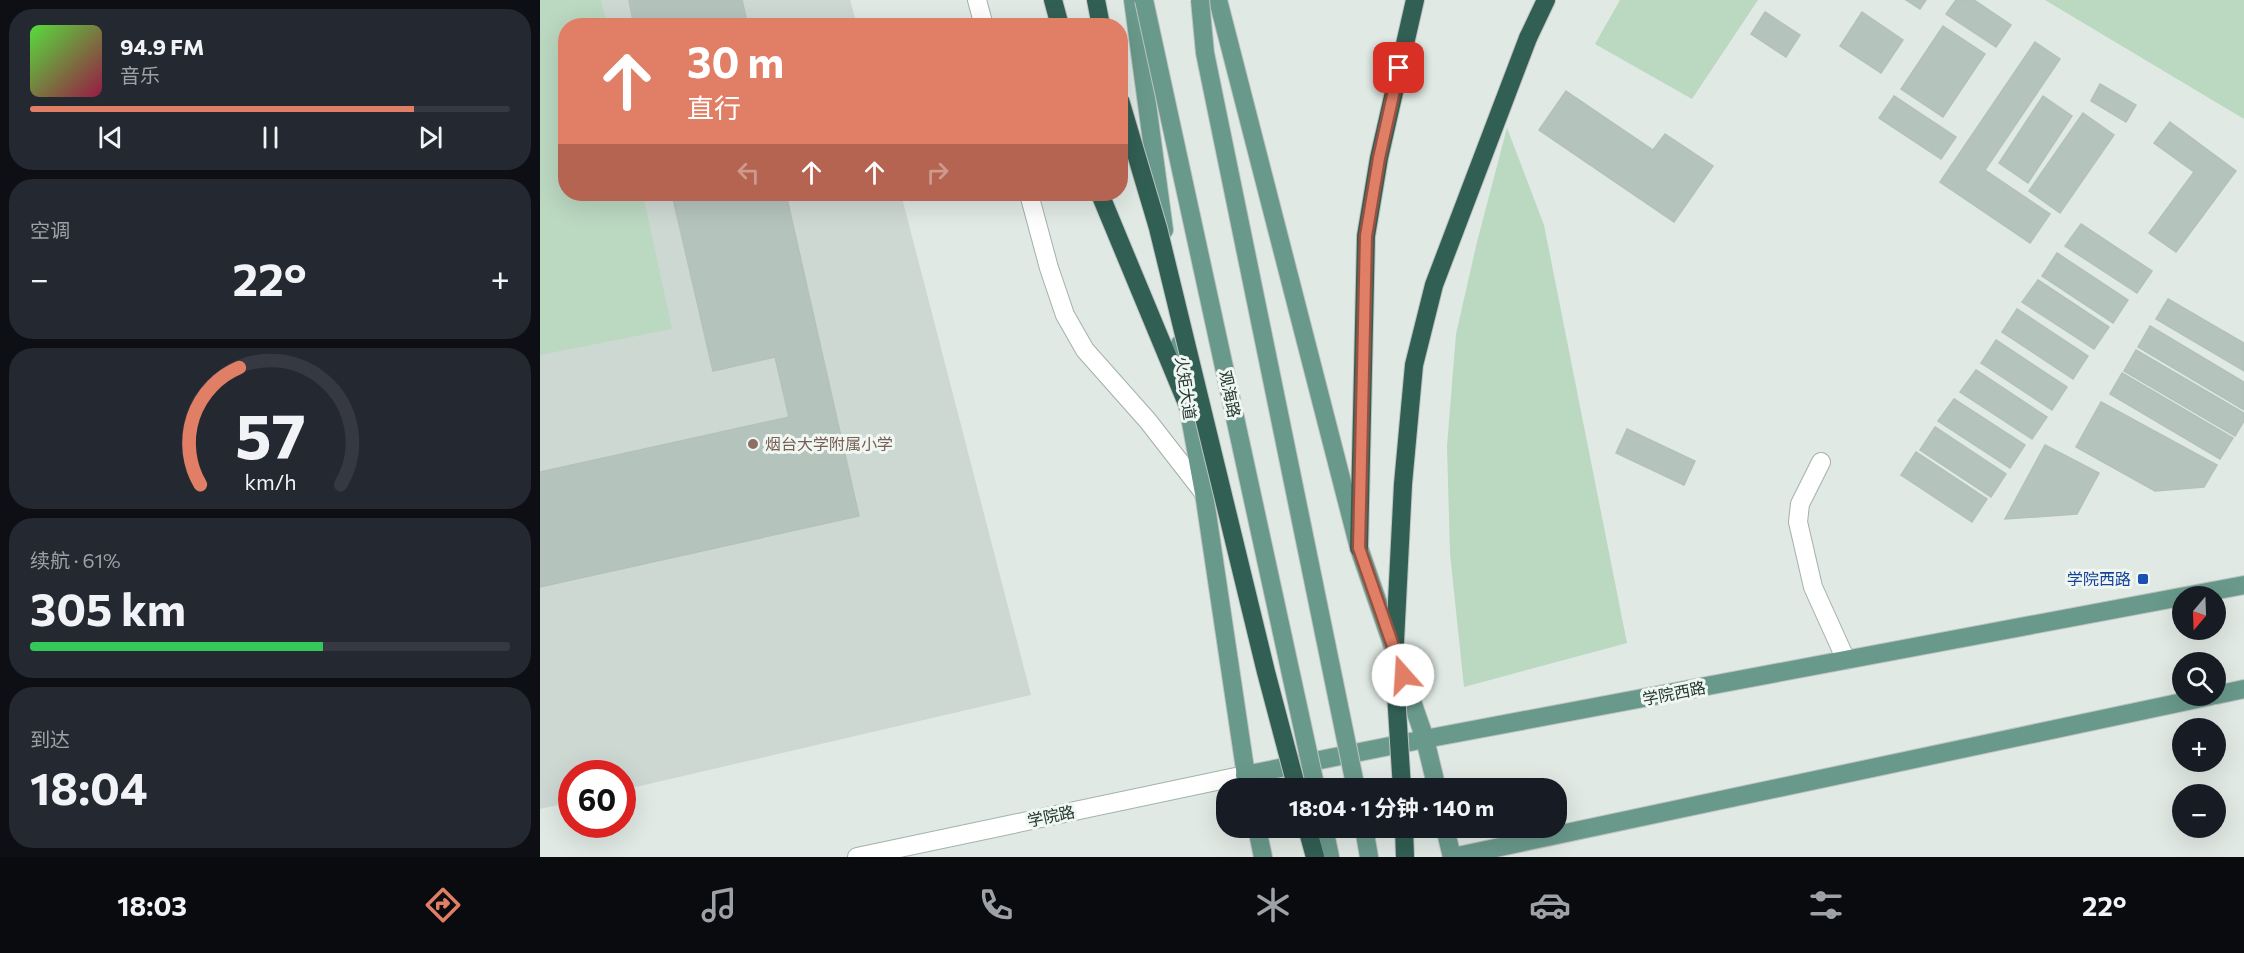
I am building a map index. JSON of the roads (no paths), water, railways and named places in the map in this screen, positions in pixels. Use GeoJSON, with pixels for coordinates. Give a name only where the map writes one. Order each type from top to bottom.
{"type":"FeatureCollection","features":[{"type":"Feature","properties":{"kind":"highway"},"geometry":{"type":"LineString","coordinates":[[1053,0],[1058,18]]}},
{"type":"Feature","properties":{"kind":"highway"},"geometry":{"type":"LineString","coordinates":[[1096,0],[1099,18]]}},
{"type":"Feature","properties":{"kind":"highway"},"geometry":{"type":"LineString","coordinates":[[1359,548],[1366,236],[1379,158],[1415,0]]}},
{"type":"Feature","properties":{"kind":"highway"},"geometry":{"type":"LineString","coordinates":[[1401,778],[1394,661],[1402,484],[1414,365],[1434,285],[1528,38],[1546,0]]}},
{"type":"Feature","properties":{"kind":"highway"},"geometry":{"type":"LineString","coordinates":[[1128,127],[1158,228],[1263,660],[1294,778]]}},
{"type":"Feature","properties":{"kind":"highway"},"geometry":{"type":"LineString","coordinates":[[1103,201],[1188,406]]}},
{"type":"Feature","properties":{"kind":"highway"},"geometry":{"type":"LineString","coordinates":[[1310,838],[1315,857]]}},
{"type":"Feature","properties":{"kind":"highway"},"geometry":{"type":"LineString","coordinates":[[1404,838],[1405,857]]}},
{"type":"Feature","properties":{"kind":"main road","name":"火矩大道"},"geometry":{"type":"LineString","coordinates":[[1133,0],[1188,406],[1204,493],[1246,778]]}},
{"type":"Feature","properties":{"kind":"main road","name":"观海路"},"geometry":{"type":"LineString","coordinates":[[1144,0],[1314,778]]}},
{"type":"Feature","properties":{"kind":"main road"},"geometry":{"type":"LineString","coordinates":[[1200,0],[1205,53],[1354,778]]}},
{"type":"Feature","properties":{"kind":"main road"},"geometry":{"type":"LineString","coordinates":[[1218,0],[1359,548],[1425,739],[1434,778]]}},
{"type":"Feature","properties":{"kind":"main road","name":"学院西路"},"geometry":{"type":"LineString","coordinates":[[1264,778],[1425,739],[2244,585]]}},
{"type":"Feature","properties":{"kind":"main road"},"geometry":{"type":"LineString","coordinates":[[2226,693],[2244,689]]}},
{"type":"Feature","properties":{"kind":"main road"},"geometry":{"type":"LineString","coordinates":[[1448,838],[1453,857],[2172,704]]}},
{"type":"Feature","properties":{"kind":"main road"},"geometry":{"type":"LineString","coordinates":[[1259,838],[1263,857]]}},
{"type":"Feature","properties":{"kind":"main road"},"geometry":{"type":"LineString","coordinates":[[1326,838],[1330,857]]}},
{"type":"Feature","properties":{"kind":"main road"},"geometry":{"type":"LineString","coordinates":[[1366,838],[1370,857]]}},
{"type":"Feature","properties":{"kind":"street"},"geometry":{"type":"LineString","coordinates":[[977,0],[982,18]]}},
{"type":"Feature","properties":{"kind":"street"},"geometry":{"type":"LineString","coordinates":[[1031,201],[1049,268],[1065,315],[1085,350],[1148,421],[1204,493]]}},
{"type":"Feature","properties":{"kind":"street"},"geometry":{"type":"LineString","coordinates":[[1821,462],[1800,504],[1798,522],[1813,586],[1846,660]]}},
{"type":"Feature","properties":{"kind":"street","name":"学院路"},"geometry":{"type":"LineString","coordinates":[[857,857],[1216,788]]}},
{"type":"Feature","properties":{"kind":"place","name":"烟台大学附属小学"},"geometry":{"type":"Point","coordinates":[753,444]}},
{"type":"Feature","properties":{"kind":"place","name":"学院西路"},"geometry":{"type":"Point","coordinates":[2143,579]}}]}
